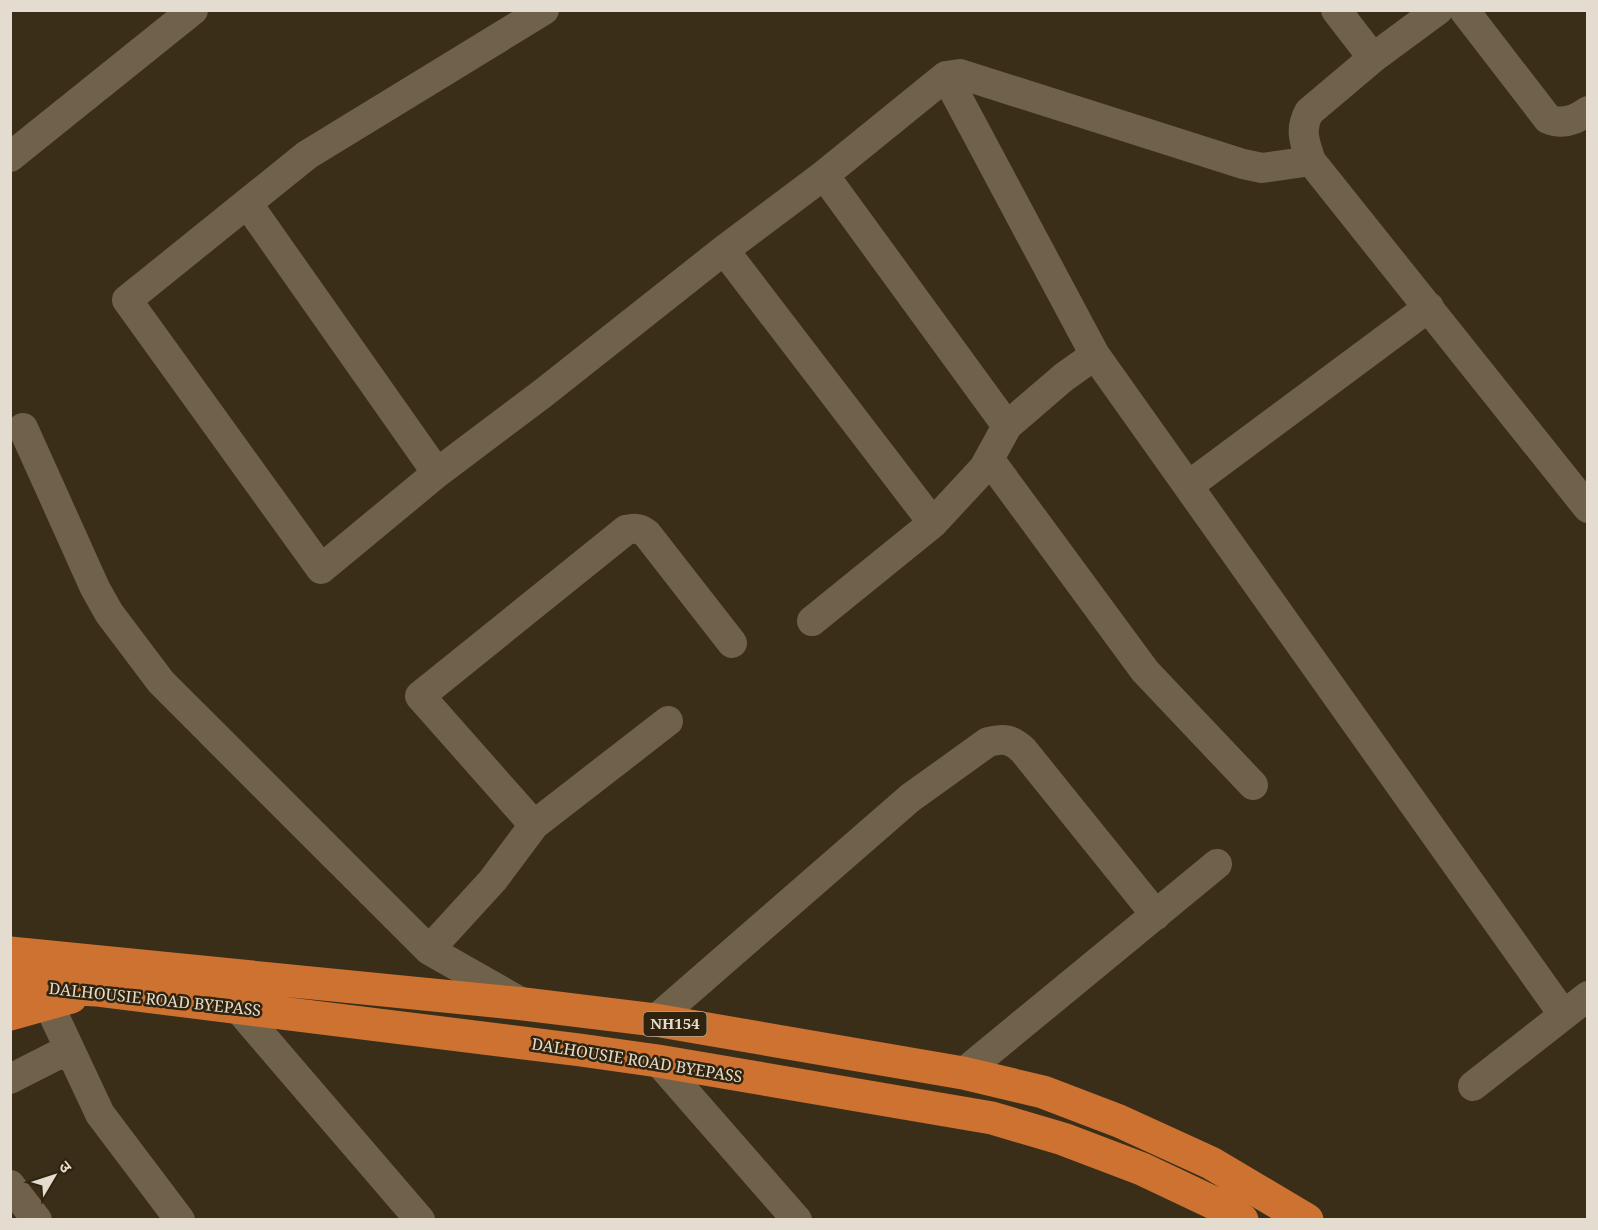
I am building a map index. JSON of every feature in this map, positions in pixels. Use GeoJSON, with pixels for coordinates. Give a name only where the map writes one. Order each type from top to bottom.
{"type":"FeatureCollection","features":[{"type":"Feature","properties":{"kind":"highway","name":"NH154"},"geometry":{"type":"LineString","coordinates":[[10,953],[524,1004],[655,1020],[963,1073],[1043,1092],[1119,1121],[1211,1164],[1307,1220]]}},
{"type":"Feature","properties":{"kind":"highway","name":"DALHOUSIE ROAD BYEPASS"},"geometry":{"type":"LineString","coordinates":[[10,985],[96,990],[504,1040],[658,1061],[992,1118],[1063,1139],[1142,1169],[1218,1205],[1242,1220]]}},
{"type":"Feature","properties":{"kind":"highway"},"geometry":{"type":"LineString","coordinates":[[10,1014],[96,990]]}},
{"type":"Feature","properties":{"kind":"street"},"geometry":{"type":"LineString","coordinates":[[10,157],[193,10]]}},
{"type":"Feature","properties":{"kind":"street"},"geometry":{"type":"LineString","coordinates":[[1335,10],[1373,58]]}},
{"type":"Feature","properties":{"kind":"street"},"geometry":{"type":"LineString","coordinates":[[1438,10],[1373,58],[1309,112],[1304,122],[1302,135],[1311,161],[1587,508]]}},
{"type":"Feature","properties":{"kind":"street"},"geometry":{"type":"LineString","coordinates":[[1464,10],[1548,119],[1557,123],[1564,122],[1582,116],[1587,111]]}},
{"type":"Feature","properties":{"kind":"street"},"geometry":{"type":"LineString","coordinates":[[537,13],[306,154],[127,300],[321,568],[437,473],[824,175],[946,76],[960,74],[1243,164],[1262,168],[1311,161]]}},
{"type":"Feature","properties":{"kind":"street"},"geometry":{"type":"LineString","coordinates":[[946,76],[1095,355],[1563,1014]]}},
{"type":"Feature","properties":{"kind":"street"},"geometry":{"type":"LineString","coordinates":[[824,175],[1007,426]]}},
{"type":"Feature","properties":{"kind":"street"},"geometry":{"type":"LineString","coordinates":[[247,202],[437,473]]}},
{"type":"Feature","properties":{"kind":"street"},"geometry":{"type":"LineString","coordinates":[[724,250],[933,523]]}},
{"type":"Feature","properties":{"kind":"street"},"geometry":{"type":"LineString","coordinates":[[1188,486],[1429,307]]}},
{"type":"Feature","properties":{"kind":"street"},"geometry":{"type":"LineString","coordinates":[[812,621],[933,523],[984,468],[1007,426],[1064,377],[1095,355]]}},
{"type":"Feature","properties":{"kind":"street"},"geometry":{"type":"LineString","coordinates":[[23,428],[94,588],[109,613],[161,682],[429,950],[524,1004]]}},
{"type":"Feature","properties":{"kind":"street"},"geometry":{"type":"LineString","coordinates":[[989,459],[1145,671],[1253,785]]}},
{"type":"Feature","properties":{"kind":"street"},"geometry":{"type":"LineString","coordinates":[[534,825],[420,696],[626,530],[635,528],[647,534],[732,643]]}},
{"type":"Feature","properties":{"kind":"street"},"geometry":{"type":"LineString","coordinates":[[429,950],[493,880],[534,825],[668,721]]}},
{"type":"Feature","properties":{"kind":"street"},"geometry":{"type":"LineString","coordinates":[[655,1020],[910,798],[988,742],[1000,739],[1008,739],[1023,750],[1156,915]]}},
{"type":"Feature","properties":{"kind":"street"},"geometry":{"type":"LineString","coordinates":[[963,1073],[1217,864]]}},
{"type":"Feature","properties":{"kind":"street"},"geometry":{"type":"LineString","coordinates":[[1473,1086],[1587,996]]}},
{"type":"Feature","properties":{"kind":"street"},"geometry":{"type":"LineString","coordinates":[[48,1003],[100,1114],[180,1220]]}},
{"type":"Feature","properties":{"kind":"street"},"geometry":{"type":"LineString","coordinates":[[238,1008],[420,1220]]}},
{"type":"Feature","properties":{"kind":"street"},"geometry":{"type":"LineString","coordinates":[[10,1079],[69,1049]]}},
{"type":"Feature","properties":{"kind":"street"},"geometry":{"type":"LineString","coordinates":[[658,1061],[797,1220]]}},
{"type":"Feature","properties":{"kind":"street"},"geometry":{"type":"LineString","coordinates":[[10,1185],[37,1220]]}}]}
